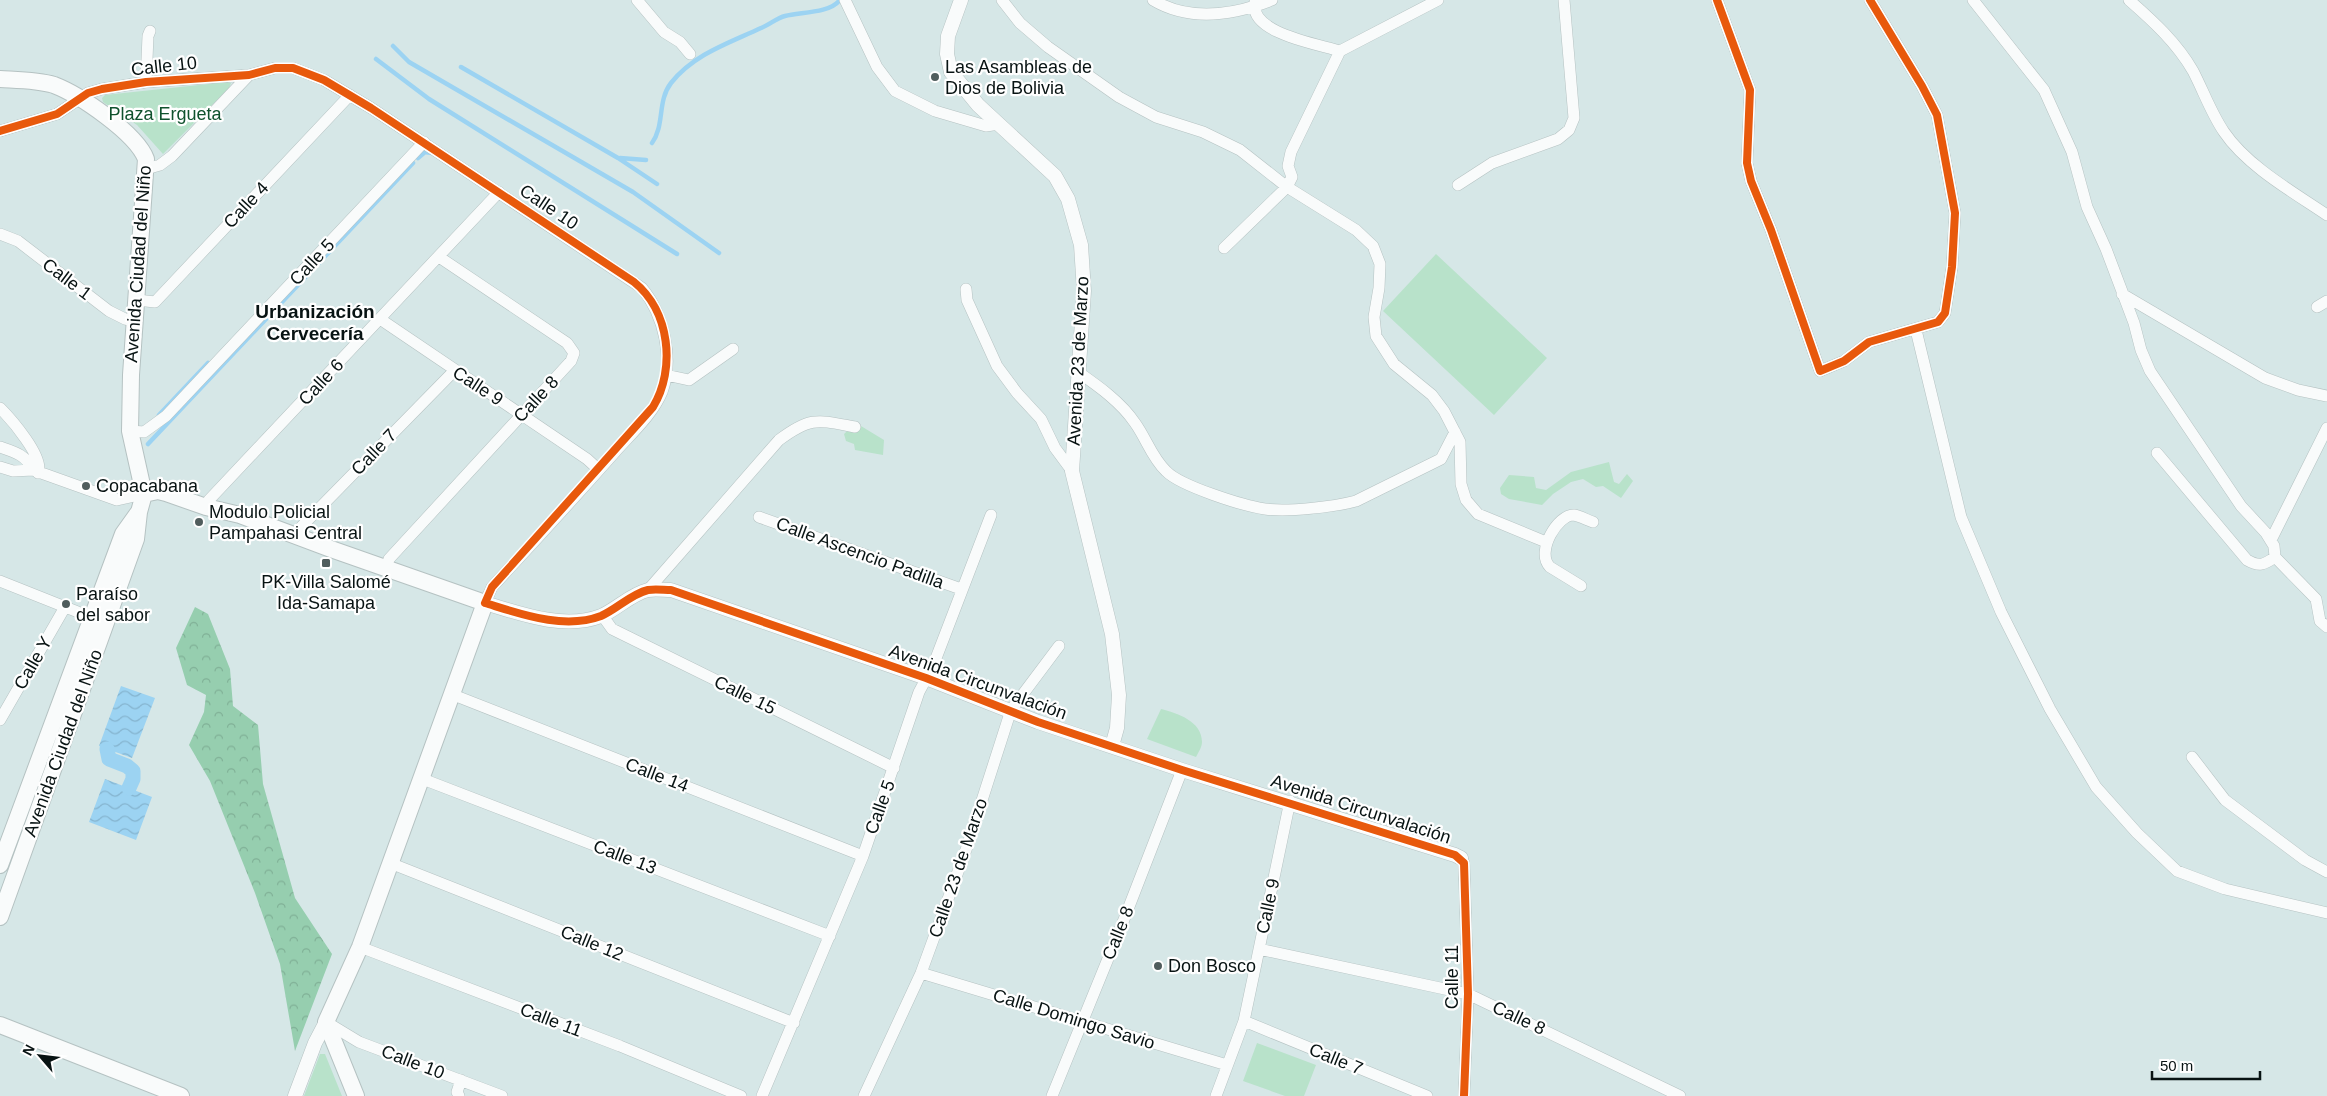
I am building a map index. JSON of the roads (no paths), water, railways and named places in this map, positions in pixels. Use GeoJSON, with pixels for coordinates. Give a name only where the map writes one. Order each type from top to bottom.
{"type":"FeatureCollection","features":[{"type":"Feature","properties":{"kind":"main road","name":"Avenida Ciudad del Niño"},"geometry":{"type":"LineString","coordinates":[[0,79],[53,85],[106,116],[127,133],[146,159],[130,431],[144,494],[139,512],[123,534],[100,620],[22,857],[7,876],[0,916]]}},
{"type":"Feature","properties":{"kind":"main road"},"geometry":{"type":"LineString","coordinates":[[144,494],[158,491],[206,508],[240,515],[485,603],[360,947],[326,1022],[356,1096]]}},
{"type":"Feature","properties":{"kind":"main road","name":"Avenida Ciudad del Niño"},"geometry":{"type":"LineString","coordinates":[[2,854],[100,620]]}},
{"type":"Feature","properties":{"kind":"main road"},"geometry":{"type":"LineString","coordinates":[[0,1025],[181,1096]]}},
{"type":"Feature","properties":{"kind":"street"},"geometry":{"type":"LineString","coordinates":[[637,0],[664,32],[680,42],[690,54]]}},
{"type":"Feature","properties":{"kind":"street"},"geometry":{"type":"LineString","coordinates":[[845,0],[877,67],[894,91],[935,112],[986,126],[999,124]]}},
{"type":"Feature","properties":{"kind":"street","name":"Avenida 23 de Marzo"},"geometry":{"type":"LineString","coordinates":[[961,0],[948,36],[947,54],[951,72],[967,92],[1055,176],[1068,199],[1076,221],[1084,269],[1072,471],[1112,634],[1119,695],[1117,728],[1112,746]]}},
{"type":"Feature","properties":{"kind":"street"},"geometry":{"type":"LineString","coordinates":[[1002,0],[1020,23],[1048,47],[1119,97],[1156,117],[1204,132],[1240,150],[1287,187],[1356,230],[1373,246],[1380,264],[1379,288],[1374,317],[1376,336],[1394,364],[1432,395],[1455,432],[1460,442],[1461,484],[1466,500],[1478,514],[1546,542]]}},
{"type":"Feature","properties":{"kind":"street"},"geometry":{"type":"LineString","coordinates":[[1153,0],[1190,14],[1221,13],[1272,0]]}},
{"type":"Feature","properties":{"kind":"street"},"geometry":{"type":"LineString","coordinates":[[1224,248],[1287,187],[1292,177],[1288,166],[1291,152],[1340,51],[1438,0]]}},
{"type":"Feature","properties":{"kind":"street"},"geometry":{"type":"LineString","coordinates":[[1458,185],[1492,163],[1558,139],[1569,130],[1574,118],[1564,0]]}},
{"type":"Feature","properties":{"kind":"street"},"geometry":{"type":"LineString","coordinates":[[1717,0],[1750,90],[1747,163],[1751,180],[1771,230],[1820,370],[1844,361],[1869,342],[1916,330],[1938,322],[1945,313],[1954,251],[1955,213],[1937,115],[1922,86],[1870,0]]}},
{"type":"Feature","properties":{"kind":"street"},"geometry":{"type":"LineString","coordinates":[[1973,0],[2044,90],[2072,152],[2087,207],[2134,323],[2141,350],[2150,371],[2241,506],[2271,540],[2274,546],[2275,557],[2316,599],[2320,620],[2327,626]]}},
{"type":"Feature","properties":{"kind":"street"},"geometry":{"type":"LineString","coordinates":[[2129,0],[2176,46],[2192,69],[2223,132],[2236,148],[2277,183],[2327,215]]}},
{"type":"Feature","properties":{"kind":"street"},"geometry":{"type":"LineString","coordinates":[[1254,4],[1256,16],[1262,23],[1277,32],[1340,51]]}},
{"type":"Feature","properties":{"kind":"street"},"geometry":{"type":"LineString","coordinates":[[146,82],[148,36],[150,31]]}},
{"type":"Feature","properties":{"kind":"street","name":"Calle 10"},"geometry":{"type":"LineString","coordinates":[[0,131],[57,114],[88,93],[102,89],[146,82],[249,75],[275,68],[293,68],[324,80],[350,95],[424,142],[642,288],[655,306],[664,336],[668,364],[662,393],[653,407],[599,470],[492,586],[485,603]]}},
{"type":"Feature","properties":{"kind":"street"},"geometry":{"type":"LineString","coordinates":[[146,169],[160,165],[172,156],[249,75]]}},
{"type":"Feature","properties":{"kind":"street","name":"Calle 4"},"geometry":{"type":"LineString","coordinates":[[138,300],[155,302],[350,95]]}},
{"type":"Feature","properties":{"kind":"street","name":"Calle 5"},"geometry":{"type":"LineString","coordinates":[[130,431],[144,432],[166,416],[424,142]]}},
{"type":"Feature","properties":{"kind":"street","name":"Calle 6"},"geometry":{"type":"LineString","coordinates":[[206,508],[209,500],[499,192]]}},
{"type":"Feature","properties":{"kind":"street","name":"Calle 1"},"geometry":{"type":"LineString","coordinates":[[0,234],[18,241],[109,311],[125,319],[135,321]]}},
{"type":"Feature","properties":{"kind":"street","name":"Calle 8"},"geometry":{"type":"LineString","coordinates":[[386,569],[389,559],[571,361],[574,354],[572,348],[439,257]]}},
{"type":"Feature","properties":{"kind":"street"},"geometry":{"type":"LineString","coordinates":[[966,289],[967,300],[997,366],[1017,393],[1041,419],[1055,448],[1072,471]]}},
{"type":"Feature","properties":{"kind":"street"},"geometry":{"type":"LineString","coordinates":[[2122,294],[2265,378],[2298,390],[2327,396]]}},
{"type":"Feature","properties":{"kind":"street","name":"Calle 9"},"geometry":{"type":"LineString","coordinates":[[380,319],[588,459],[599,470]]}},
{"type":"Feature","properties":{"kind":"street"},"geometry":{"type":"LineString","coordinates":[[1916,330],[1961,517],[2001,612],[2050,708],[2096,787],[2137,833],[2178,871],[2225,889],[2327,913]]}},
{"type":"Feature","properties":{"kind":"street"},"geometry":{"type":"LineString","coordinates":[[666,375],[689,380],[734,349]]}},
{"type":"Feature","properties":{"kind":"street","name":"Calle 7"},"geometry":{"type":"LineString","coordinates":[[298,536],[302,526],[454,370]]}},
{"type":"Feature","properties":{"kind":"street"},"geometry":{"type":"LineString","coordinates":[[1078,372],[1123,408],[1134,422],[1159,463],[1170,475],[1184,484],[1266,509],[1342,505],[1356,501],[1441,459],[1455,432]]}},
{"type":"Feature","properties":{"kind":"street"},"geometry":{"type":"LineString","coordinates":[[0,408],[32,448],[39,462],[36,472]]}},
{"type":"Feature","properties":{"kind":"street"},"geometry":{"type":"LineString","coordinates":[[485,603],[539,618],[558,620],[586,620],[602,615],[648,590],[779,440],[792,430],[812,421],[855,427]]}},
{"type":"Feature","properties":{"kind":"street"},"geometry":{"type":"LineString","coordinates":[[2271,540],[2327,428]]}},
{"type":"Feature","properties":{"kind":"street"},"geometry":{"type":"LineString","coordinates":[[0,447],[22,455],[36,472]]}},
{"type":"Feature","properties":{"kind":"street"},"geometry":{"type":"LineString","coordinates":[[2158,453],[2247,560],[2255,565],[2265,565],[2275,557]]}},
{"type":"Feature","properties":{"kind":"street"},"geometry":{"type":"LineString","coordinates":[[0,467],[13,472],[36,472],[117,500],[144,494]]}},
{"type":"Feature","properties":{"kind":"street","name":"Calle 5"},"geometry":{"type":"LineString","coordinates":[[762,1096],[863,856],[919,692],[991,514]]}},
{"type":"Feature","properties":{"kind":"street"},"geometry":{"type":"LineString","coordinates":[[1581,586],[1545,563],[1543,551],[1546,542],[1567,516],[1574,515],[1593,522]]}},
{"type":"Feature","properties":{"kind":"street","name":"Calle Ascencio Padilla"},"geometry":{"type":"LineString","coordinates":[[759,517],[961,589]]}},
{"type":"Feature","properties":{"kind":"street"},"geometry":{"type":"LineString","coordinates":[[0,580],[100,620]]}},
{"type":"Feature","properties":{"kind":"street","name":"Avenida Circunvalación"},"geometry":{"type":"LineString","coordinates":[[648,590],[671,590],[926,678],[1038,722],[1182,770],[1290,801],[1462,858]]}},
{"type":"Feature","properties":{"kind":"street","name":"Calle Y"},"geometry":{"type":"LineString","coordinates":[[0,720],[65,607]]}},
{"type":"Feature","properties":{"kind":"street","name":"Calle 15"},"geometry":{"type":"LineString","coordinates":[[602,615],[612,629],[894,768]]}},
{"type":"Feature","properties":{"kind":"street","name":"Calle 23 de Marzo"},"geometry":{"type":"LineString","coordinates":[[864,1096],[921,972],[967,847],[1011,710],[1059,646]]}},
{"type":"Feature","properties":{"kind":"street","name":"Calle 14"},"geometry":{"type":"LineString","coordinates":[[451,694],[863,856]]}},
{"type":"Feature","properties":{"kind":"street"},"geometry":{"type":"LineString","coordinates":[[2192,757],[2225,800],[2305,860],[2327,872]]}},
{"type":"Feature","properties":{"kind":"street","name":"Calle 8"},"geometry":{"type":"LineString","coordinates":[[1052,1096],[1182,770]]}},
{"type":"Feature","properties":{"kind":"street","name":"Calle 13"},"geometry":{"type":"LineString","coordinates":[[420,778],[830,936]]}},
{"type":"Feature","properties":{"kind":"street","name":"Calle 9"},"geometry":{"type":"LineString","coordinates":[[1216,1096],[1244,1022],[1290,801]]}},
{"type":"Feature","properties":{"kind":"street"},"geometry":{"type":"LineString","coordinates":[[2,854],[22,857]]}},
{"type":"Feature","properties":{"kind":"street","name":"Calle 11"},"geometry":{"type":"LineString","coordinates":[[1462,858],[1464,863],[1468,994],[1464,1096]]}},
{"type":"Feature","properties":{"kind":"street","name":"Calle 12"},"geometry":{"type":"LineString","coordinates":[[390,863],[794,1023]]}},
{"type":"Feature","properties":{"kind":"street","name":"Calle 11"},"geometry":{"type":"LineString","coordinates":[[360,947],[620,1046],[741,1096]]}},
{"type":"Feature","properties":{"kind":"street","name":"Calle 8"},"geometry":{"type":"LineString","coordinates":[[1259,949],[1468,994],[1680,1096]]}},
{"type":"Feature","properties":{"kind":"street","name":"Calle Domingo Savio"},"geometry":{"type":"LineString","coordinates":[[921,972],[1227,1065]]}},
{"type":"Feature","properties":{"kind":"street"},"geometry":{"type":"LineString","coordinates":[[295,1096],[314,1043],[326,1022]]}},
{"type":"Feature","properties":{"kind":"street","name":"Calle 10"},"geometry":{"type":"LineString","coordinates":[[326,1022],[359,1042],[502,1096]]}},
{"type":"Feature","properties":{"kind":"street","name":"Calle 7"},"geometry":{"type":"LineString","coordinates":[[1244,1022],[1428,1096]]}},
{"type":"Feature","properties":{"kind":"street"},"geometry":{"type":"LineString","coordinates":[[459,1096],[457,1092],[461,1080]]}},
{"type":"Feature","properties":{"kind":"water"},"geometry":{"type":"Polygon","coordinates":[[[121,686],[155,698],[132,758],[99,746],[121,686]]]}},
{"type":"Feature","properties":{"kind":"water"},"geometry":{"type":"Polygon","coordinates":[[[105,779],[152,797],[136,840],[89,822],[105,779]]]}},
{"type":"Feature","properties":{"kind":"waterway"},"geometry":{"type":"LineString","coordinates":[[652,143],[658,129],[667,90],[671,83],[690,64],[713,50],[782,17],[821,10],[839,1]]}},
{"type":"Feature","properties":{"kind":"waterway"},"geometry":{"type":"LineString","coordinates":[[393,46],[409,62],[633,192],[719,253]]}},
{"type":"Feature","properties":{"kind":"waterway"},"geometry":{"type":"LineString","coordinates":[[376,59],[429,99],[677,254]]}},
{"type":"Feature","properties":{"kind":"waterway"},"geometry":{"type":"LineString","coordinates":[[461,67],[618,158],[657,184]]}},
{"type":"Feature","properties":{"kind":"waterway"},"geometry":{"type":"LineString","coordinates":[[418,158],[425,152],[432,153]]}},
{"type":"Feature","properties":{"kind":"waterway"},"geometry":{"type":"LineString","coordinates":[[620,158],[646,160]]}},
{"type":"Feature","properties":{"kind":"waterway"},"geometry":{"type":"LineString","coordinates":[[148,444],[413,163]]}},
{"type":"Feature","properties":{"kind":"waterway"},"geometry":{"type":"LineString","coordinates":[[159,415],[208,363]]}},
{"type":"Feature","properties":{"kind":"waterway"},"geometry":{"type":"LineString","coordinates":[[107,749],[109,759],[127,766],[133,771],[133,779],[129,788]]}},
{"type":"Feature","properties":{"kind":"place","name":"Las Asambleas de Dios de Bolivia"},"geometry":{"type":"Point","coordinates":[935,77]}},
{"type":"Feature","properties":{"kind":"place","name":"Copacabana"},"geometry":{"type":"Point","coordinates":[86,486]}},
{"type":"Feature","properties":{"kind":"place","name":"Modulo Policial Pampahasi Central"},"geometry":{"type":"Point","coordinates":[199,522]}},
{"type":"Feature","properties":{"kind":"place","name":"PK-Villa Salomé Ida-Samapa"},"geometry":{"type":"Point","coordinates":[326,563]}},
{"type":"Feature","properties":{"kind":"place","name":"Paraíso del sabor"},"geometry":{"type":"Point","coordinates":[66,604]}},
{"type":"Feature","properties":{"kind":"place","name":"Don Bosco"},"geometry":{"type":"Point","coordinates":[1158,966]}},
{"type":"Feature","properties":{"kind":"district","name":"Urbanización Cervecería"},"geometry":{"type":"Point","coordinates":[315,322]}},
{"type":"Feature","properties":{"kind":"park label","name":"Plaza Ergueta"},"geometry":{"type":"Point","coordinates":[165,114]}}]}
